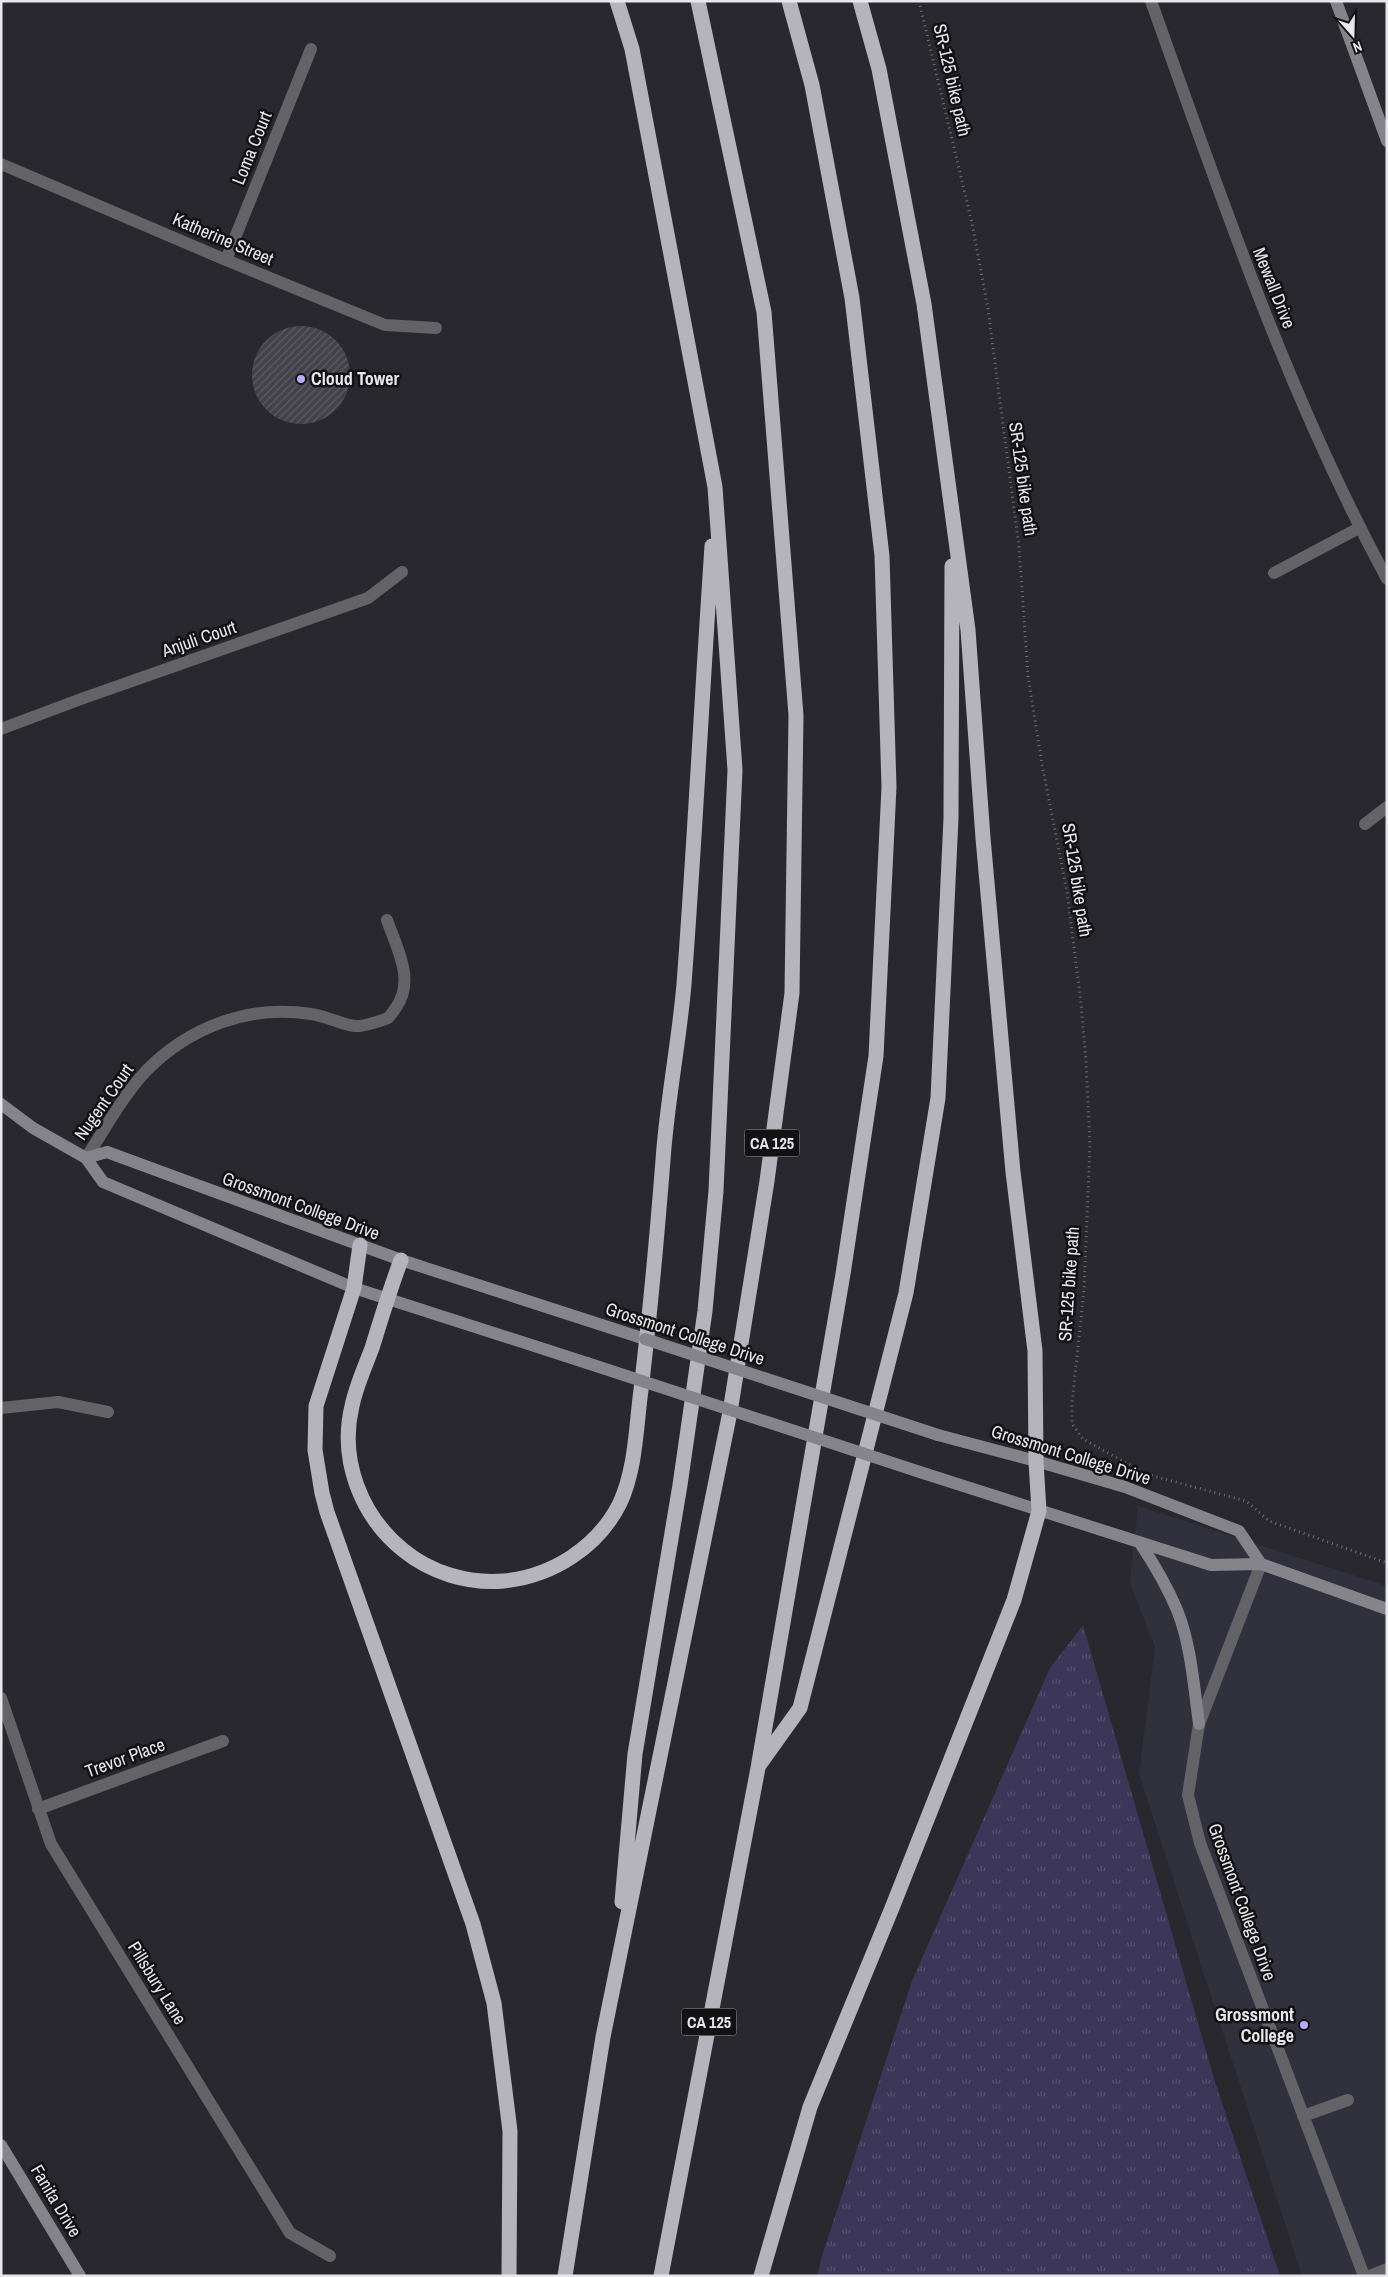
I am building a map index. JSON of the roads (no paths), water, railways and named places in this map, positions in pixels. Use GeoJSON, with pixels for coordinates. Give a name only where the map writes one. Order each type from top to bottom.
{"type":"FeatureCollection","features":[{"type":"Feature","properties":{"kind":"highway"},"geometry":{"type":"LineString","coordinates":[[616,1976],[635,1754],[680,1485],[705,1311],[716,1191],[736,770],[715,487],[632,50],[617,1]]}},
{"type":"Feature","properties":{"kind":"highway","name":"CA 125"},"geometry":{"type":"LineString","coordinates":[[565,2276],[602,2047],[730,1412],[767,1181],[792,994],[796,715],[764,312],[698,1]]}},
{"type":"Feature","properties":{"kind":"highway","name":"CA 125"},"geometry":{"type":"LineString","coordinates":[[661,2276],[758,1768],[843,1274],[876,1056],[889,787],[882,556],[852,298],[812,85],[789,1]]}},
{"type":"Feature","properties":{"kind":"highway"},"geometry":{"type":"LineString","coordinates":[[761,2276],[810,2107],[892,1908],[1014,1600],[1039,1511],[1036,1460],[1035,1351],[1013,1172],[982,838],[968,630],[924,304],[879,69],[860,1]]}},
{"type":"Feature","properties":{"kind":"highway"},"geometry":{"type":"LineString","coordinates":[[401,1260],[386,1299],[356,1391],[348,1428],[351,1468],[366,1508],[378,1525],[403,1550],[427,1565],[452,1576],[496,1582],[532,1576],[550,1570],[583,1549],[610,1520],[620,1503],[627,1485],[633,1456],[653,1288],[664,1144],[684,988],[715,487]]}},
{"type":"Feature","properties":{"kind":"highway"},"geometry":{"type":"LineString","coordinates":[[758,1768],[800,1708],[906,1294],[938,1098],[950,818],[952,508]]}},
{"type":"Feature","properties":{"kind":"highway"},"geometry":{"type":"LineString","coordinates":[[360,1245],[354,1288],[316,1406],[315,1450],[318,1473],[327,1512],[473,1924],[494,2003],[510,2131],[509,2276]]}},
{"type":"Feature","properties":{"kind":"main road"},"geometry":{"type":"LineString","coordinates":[[1336,1],[1387,141]]}},
{"type":"Feature","properties":{"kind":"main road"},"geometry":{"type":"LineString","coordinates":[[1,1104],[39,1131],[86,1158],[103,1182],[354,1288],[1140,1543],[1212,1565],[1261,1564],[1387,1609]]}},
{"type":"Feature","properties":{"kind":"main road","name":"Grossmont College Drive"},"geometry":{"type":"LineString","coordinates":[[86,1158],[107,1152],[193,1186],[401,1260],[938,1435],[1036,1460],[1125,1487],[1239,1531],[1261,1564]]}},
{"type":"Feature","properties":{"kind":"main road"},"geometry":{"type":"LineString","coordinates":[[1140,1543],[1157,1568],[1178,1612],[1189,1656],[1199,1724]]}},
{"type":"Feature","properties":{"kind":"main road","name":"Fanita Drive"},"geometry":{"type":"LineString","coordinates":[[1,2146],[80,2276]]}},
{"type":"Feature","properties":{"kind":"street","name":"Mewall Drive"},"geometry":{"type":"LineString","coordinates":[[1151,1],[1238,246],[1303,403],[1359,528],[1387,579]]}},
{"type":"Feature","properties":{"kind":"street","name":"Loma Court"},"geometry":{"type":"LineString","coordinates":[[226,260],[311,50]]}},
{"type":"Feature","properties":{"kind":"street","name":"Katherine Street"},"geometry":{"type":"LineString","coordinates":[[1,164],[226,260],[385,325],[436,328]]}},
{"type":"Feature","properties":{"kind":"street"},"geometry":{"type":"LineString","coordinates":[[1274,574],[1359,528]]}},
{"type":"Feature","properties":{"kind":"street","name":"Anjuli Court"},"geometry":{"type":"LineString","coordinates":[[1,729],[368,598],[402,572]]}},
{"type":"Feature","properties":{"kind":"street"},"geometry":{"type":"LineString","coordinates":[[1364,824],[1387,807]]}},
{"type":"Feature","properties":{"kind":"street","name":"Nugent Court"},"geometry":{"type":"LineString","coordinates":[[86,1158],[132,1089],[146,1072],[180,1043],[199,1032],[241,1016],[264,1013],[311,1014],[356,1026],[388,1017],[402,1000],[406,974],[387,920]]}},
{"type":"Feature","properties":{"kind":"street"},"geometry":{"type":"LineString","coordinates":[[1,1408],[58,1402],[108,1412]]}},
{"type":"Feature","properties":{"kind":"street","name":"Grossmont College Drive"},"geometry":{"type":"LineString","coordinates":[[1261,1564],[1199,1724],[1188,1795],[1200,1842],[1364,2276]]}},
{"type":"Feature","properties":{"kind":"street","name":"Pillsbury Lane"},"geometry":{"type":"LineString","coordinates":[[1,1698],[50,1844],[290,2234],[330,2256]]}},
{"type":"Feature","properties":{"kind":"street","name":"Trevor Place"},"geometry":{"type":"LineString","coordinates":[[38,1809],[224,1741]]}},
{"type":"Feature","properties":{"kind":"street"},"geometry":{"type":"LineString","coordinates":[[1303,2116],[1348,2100]]}},
{"type":"Feature","properties":{"kind":"street"},"geometry":{"type":"LineString","coordinates":[[1369,2276],[1387,2269]]}},
{"type":"Feature","properties":{"kind":"place","name":"Cloud Tower"},"geometry":{"type":"Point","coordinates":[301,379]}},
{"type":"Feature","properties":{"kind":"place","name":"Grossmont College"},"geometry":{"type":"Point","coordinates":[1304,2025]}}]}
